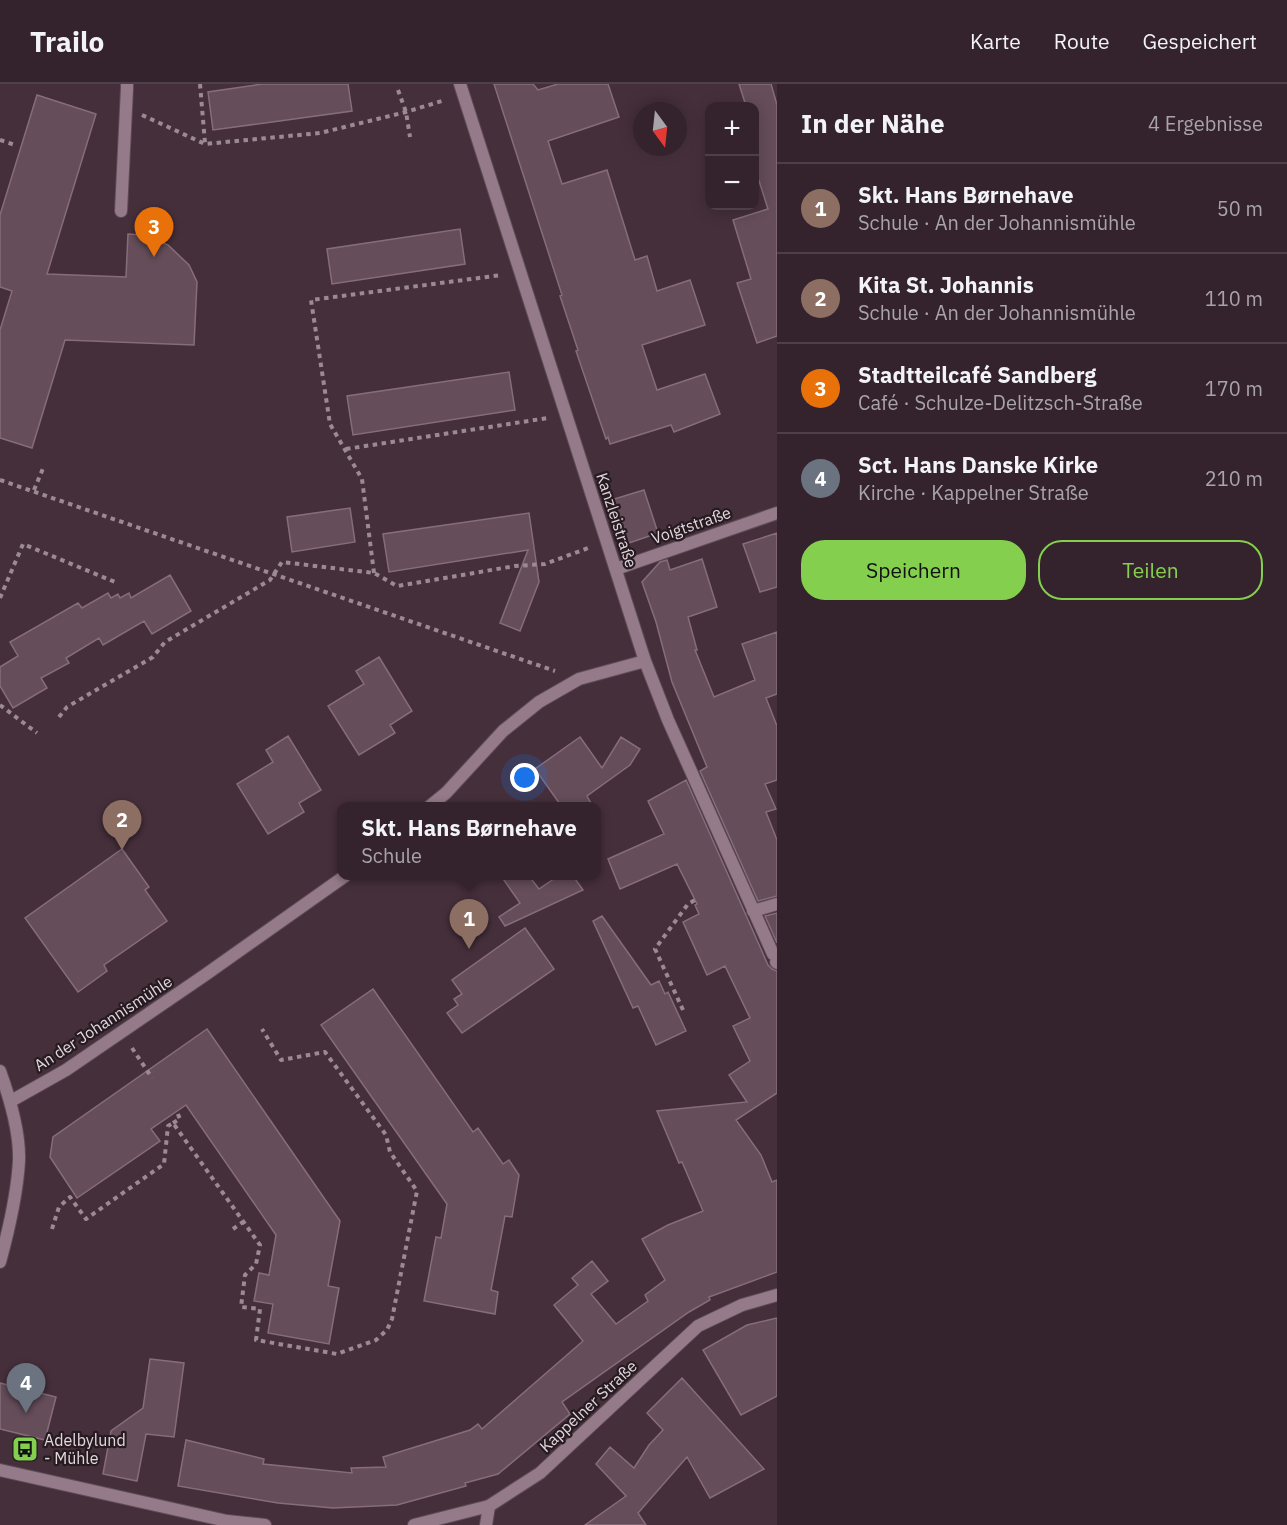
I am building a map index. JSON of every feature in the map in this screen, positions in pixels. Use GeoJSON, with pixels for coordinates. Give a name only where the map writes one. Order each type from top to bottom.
{"type":"FeatureCollection","features":[{"type":"Feature","properties":{"kind":"street"},"geometry":{"type":"LineString","coordinates":[[121,211],[127,86]]}},
{"type":"Feature","properties":{"kind":"street","name":"Kanzleistraße"},"geometry":{"type":"LineString","coordinates":[[461,89],[645,661],[668,720],[776,960]]}},
{"type":"Feature","properties":{"kind":"street","name":"Voigtstraße"},"geometry":{"type":"LineString","coordinates":[[616,569],[777,513]]}},
{"type":"Feature","properties":{"kind":"street"},"geometry":{"type":"LineString","coordinates":[[436,802],[503,731],[539,702],[579,679],[645,661]]}},
{"type":"Feature","properties":{"kind":"street","name":"An der Johannismühle"},"geometry":{"type":"LineString","coordinates":[[11,1101],[66,1070],[339,880]]}},
{"type":"Feature","properties":{"kind":"street"},"geometry":{"type":"LineString","coordinates":[[753,911],[777,904]]}},
{"type":"Feature","properties":{"kind":"street"},"geometry":{"type":"LineString","coordinates":[[0,1071],[11,1101],[19,1160],[12,1220],[0,1262]]}},
{"type":"Feature","properties":{"kind":"street","name":"Kappelner Straße"},"geometry":{"type":"LineString","coordinates":[[414,1525],[489,1506],[540,1473],[698,1326],[742,1305],[777,1295]]}},
{"type":"Feature","properties":{"kind":"street"},"geometry":{"type":"LineString","coordinates":[[0,1470],[227,1521],[265,1525]]}},
{"type":"Feature","properties":{"kind":"street"},"geometry":{"type":"LineString","coordinates":[[486,1525],[489,1506]]}},
{"type":"Feature","properties":{"kind":"path"},"geometry":{"type":"LineString","coordinates":[[200,84],[205,144]]}},
{"type":"Feature","properties":{"kind":"path"},"geometry":{"type":"LineString","coordinates":[[126,108],[205,144],[320,133],[406,112],[461,89]]}},
{"type":"Feature","properties":{"kind":"path"},"geometry":{"type":"LineString","coordinates":[[398,90],[406,112],[410,137]]}},
{"type":"Feature","properties":{"kind":"path"},"geometry":{"type":"LineString","coordinates":[[0,140],[15,144]]}},
{"type":"Feature","properties":{"kind":"path"},"geometry":{"type":"LineString","coordinates":[[374,573],[362,479],[330,424],[311,300],[520,273]]}},
{"type":"Feature","properties":{"kind":"path"},"geometry":{"type":"LineString","coordinates":[[346,449],[566,415]]}},
{"type":"Feature","properties":{"kind":"path"},"geometry":{"type":"LineString","coordinates":[[34,490],[44,466]]}},
{"type":"Feature","properties":{"kind":"path"},"geometry":{"type":"LineString","coordinates":[[0,480],[579,679]]}},
{"type":"Feature","properties":{"kind":"path"},"geometry":{"type":"LineString","coordinates":[[58,717],[67,707],[153,657],[165,642],[270,580],[282,562],[374,573],[397,586],[515,566],[545,564],[607,542]]}},
{"type":"Feature","properties":{"kind":"path"},"geometry":{"type":"LineString","coordinates":[[1,594],[23,544],[115,582]]}},
{"type":"Feature","properties":{"kind":"path"},"geometry":{"type":"LineString","coordinates":[[0,705],[37,733]]}},
{"type":"Feature","properties":{"kind":"path"},"geometry":{"type":"LineString","coordinates":[[683,1010],[655,949],[688,904],[695,900]]}},
{"type":"Feature","properties":{"kind":"path"},"geometry":{"type":"LineString","coordinates":[[173,1123],[260,1245],[256,1264],[245,1275],[241,1307],[260,1309],[256,1340],[337,1354],[376,1340],[387,1330],[392,1319],[417,1191],[390,1152],[386,1135],[325,1052],[281,1060],[262,1029]]}},
{"type":"Feature","properties":{"kind":"path"},"geometry":{"type":"LineString","coordinates":[[121,1032],[152,1078]]}},
{"type":"Feature","properties":{"kind":"path"},"geometry":{"type":"LineString","coordinates":[[52,1228],[59,1207],[70,1197],[86,1218],[164,1164],[168,1126],[180,1119],[177,1112]]}},
{"type":"Feature","properties":{"kind":"path"},"geometry":{"type":"LineString","coordinates":[[233,1229],[243,1222]]}},
{"type":"Feature","properties":{"kind":"building"},"geometry":{"type":"Polygon","coordinates":[[[262,84],[348,84],[352,111],[213,130],[208,92],[262,84]]]}},
{"type":"Feature","properties":{"kind":"building"},"geometry":{"type":"Polygon","coordinates":[[[494,84],[533,84],[538,90],[558,84],[608,84],[619,117],[548,141],[562,184],[607,170],[635,260],[647,256],[657,291],[690,280],[705,325],[642,345],[657,390],[705,374],[720,414],[674,432],[671,425],[610,444],[608,437],[606,439],[576,351],[578,350],[560,296],[562,295],[494,84]]]}},
{"type":"Feature","properties":{"kind":"building"},"geometry":{"type":"Polygon","coordinates":[[[739,84],[771,84],[777,105],[777,336],[757,343],[737,283],[751,279],[733,220],[768,209],[759,181],[759,102],[745,102],[739,84]]]}},
{"type":"Feature","properties":{"kind":"building"},"geometry":{"type":"Polygon","coordinates":[[[37,95],[96,114],[47,274],[126,277],[128,234],[142,235],[168,245],[189,265],[197,282],[194,345],[65,340],[32,448],[0,438],[0,330],[12,291],[0,287],[0,215],[37,95]]]}},
{"type":"Feature","properties":{"kind":"building"},"geometry":{"type":"Polygon","coordinates":[[[460,229],[465,264],[332,284],[327,249],[460,229]]]}},
{"type":"Feature","properties":{"kind":"building"},"geometry":{"type":"Polygon","coordinates":[[[509,372],[515,410],[353,435],[347,396],[509,372]]]}},
{"type":"Feature","properties":{"kind":"building"},"geometry":{"type":"Polygon","coordinates":[[[644,490],[658,533],[626,544],[611,500],[644,490]]]}},
{"type":"Feature","properties":{"kind":"building"},"geometry":{"type":"Polygon","coordinates":[[[350,508],[355,542],[292,552],[287,517],[350,508]]]}},
{"type":"Feature","properties":{"kind":"building"},"geometry":{"type":"Polygon","coordinates":[[[529,513],[539,582],[520,631],[500,623],[528,550],[389,572],[383,534],[529,513]]]}},
{"type":"Feature","properties":{"kind":"building"},"geometry":{"type":"Polygon","coordinates":[[[777,533],[777,587],[760,592],[743,544],[777,533]]]}},
{"type":"Feature","properties":{"kind":"building"},"geometry":{"type":"Polygon","coordinates":[[[702,559],[717,607],[688,617],[697,650],[695,650],[714,697],[755,680],[742,644],[777,632],[777,694],[766,698],[777,726],[777,780],[765,784],[776,809],[766,812],[777,840],[777,896],[758,901],[700,771],[707,767],[672,682],[656,622],[642,582],[660,562],[667,560],[670,570],[702,559]]]}},
{"type":"Feature","properties":{"kind":"building"},"geometry":{"type":"Polygon","coordinates":[[[170,575],[191,611],[152,634],[144,621],[103,645],[99,638],[66,658],[69,663],[41,678],[47,688],[13,708],[0,686],[0,667],[18,656],[10,642],[78,603],[82,608],[108,593],[111,598],[118,594],[120,598],[129,593],[131,598],[170,575]]]}},
{"type":"Feature","properties":{"kind":"building"},"geometry":{"type":"Polygon","coordinates":[[[379,657],[412,711],[390,725],[395,733],[359,755],[328,706],[364,684],[356,671],[379,657]]]}},
{"type":"Feature","properties":{"kind":"building"},"geometry":{"type":"Polygon","coordinates":[[[288,736],[321,790],[299,803],[304,812],[268,834],[237,784],[273,762],[266,750],[288,736]]]}},
{"type":"Feature","properties":{"kind":"building"},"geometry":{"type":"Polygon","coordinates":[[[580,737],[602,768],[621,737],[640,749],[630,765],[587,796],[590,802],[558,802],[535,769],[580,737]]]}},
{"type":"Feature","properties":{"kind":"building"},"geometry":{"type":"Polygon","coordinates":[[[686,780],[768,965],[777,971],[777,1093],[736,1120],[761,1155],[772,1182],[777,1180],[777,1272],[709,1297],[710,1300],[689,1312],[562,1402],[570,1414],[498,1474],[465,1483],[466,1486],[397,1505],[333,1508],[278,1503],[178,1486],[186,1440],[264,1459],[263,1464],[352,1473],[351,1468],[386,1467],[383,1457],[470,1430],[478,1424],[482,1429],[583,1341],[554,1305],[578,1285],[572,1278],[592,1261],[608,1281],[591,1294],[616,1324],[648,1301],[645,1295],[665,1280],[642,1239],[668,1225],[703,1211],[657,1111],[747,1102],[729,1075],[750,1061],[733,1026],[750,1018],[725,966],[707,975],[683,922],[699,914],[695,905],[697,904],[677,864],[620,889],[608,859],[664,834],[648,801],[686,780]]]}},
{"type":"Feature","properties":{"kind":"building"},"geometry":{"type":"Polygon","coordinates":[[[122,849],[149,887],[145,890],[167,921],[104,965],[107,971],[78,992],[25,918],[122,849]]]}},
{"type":"Feature","properties":{"kind":"building"},"geometry":{"type":"Polygon","coordinates":[[[504,880],[532,880],[539,889],[552,880],[576,880],[583,890],[505,926],[499,917],[520,903],[504,880]]]}},
{"type":"Feature","properties":{"kind":"building"},"geometry":{"type":"Polygon","coordinates":[[[777,913],[777,943],[765,916],[777,913]]]}},
{"type":"Feature","properties":{"kind":"building"},"geometry":{"type":"Polygon","coordinates":[[[602,916],[651,985],[659,981],[665,994],[668,992],[686,1031],[656,1045],[638,1006],[633,1008],[593,921],[602,916]]]}},
{"type":"Feature","properties":{"kind":"building"},"geometry":{"type":"Polygon","coordinates":[[[525,928],[554,969],[462,1033],[447,1013],[458,1005],[454,999],[462,994],[452,980],[525,928]]]}},
{"type":"Feature","properties":{"kind":"building"},"geometry":{"type":"Polygon","coordinates":[[[373,989],[473,1132],[478,1128],[503,1164],[509,1160],[519,1175],[512,1217],[505,1216],[491,1290],[498,1292],[495,1314],[424,1301],[436,1237],[441,1238],[447,1204],[321,1025],[373,989]]]}},
{"type":"Feature","properties":{"kind":"building"},"geometry":{"type":"Polygon","coordinates":[[[207,1029],[340,1221],[328,1286],[339,1288],[329,1344],[268,1333],[273,1304],[254,1301],[259,1273],[269,1275],[276,1235],[186,1105],[151,1129],[160,1141],[77,1198],[50,1157],[53,1137],[207,1029]]]}},
{"type":"Feature","properties":{"kind":"building"},"geometry":{"type":"Polygon","coordinates":[[[777,1318],[777,1396],[741,1415],[703,1350],[747,1325],[777,1318]]]}},
{"type":"Feature","properties":{"kind":"building"},"geometry":{"type":"Polygon","coordinates":[[[150,1359],[184,1363],[174,1437],[146,1434],[137,1481],[103,1474],[111,1431],[143,1408],[150,1359]]]}},
{"type":"Feature","properties":{"kind":"building"},"geometry":{"type":"Polygon","coordinates":[[[682,1378],[764,1469],[710,1498],[687,1457],[638,1513],[646,1525],[585,1525],[626,1496],[596,1464],[610,1447],[634,1468],[649,1445],[663,1430],[647,1413],[682,1378]]]}},
{"type":"Feature","properties":{"kind":"building"},"geometry":{"type":"Polygon","coordinates":[[[0,1383],[56,1397],[45,1440],[0,1429],[0,1383]]]}},
{"type":"Feature","properties":{"kind":"place","name":"Stadtteilcafé Sandberg"},"geometry":{"type":"Point","coordinates":[154,257]}},
{"type":"Feature","properties":{"kind":"place","name":"Kita St. Johannis"},"geometry":{"type":"Point","coordinates":[122,850]}},
{"type":"Feature","properties":{"kind":"place","name":"Skt. Hans Børnehave"},"geometry":{"type":"Point","coordinates":[469,949]}},
{"type":"Feature","properties":{"kind":"place","name":"Sct. Hans Danske Kirke"},"geometry":{"type":"Point","coordinates":[26,1413]}},
{"type":"Feature","properties":{"kind":"place","name":"Adelbylund - Mühle"},"geometry":{"type":"Point","coordinates":[25,1449]}}]}
